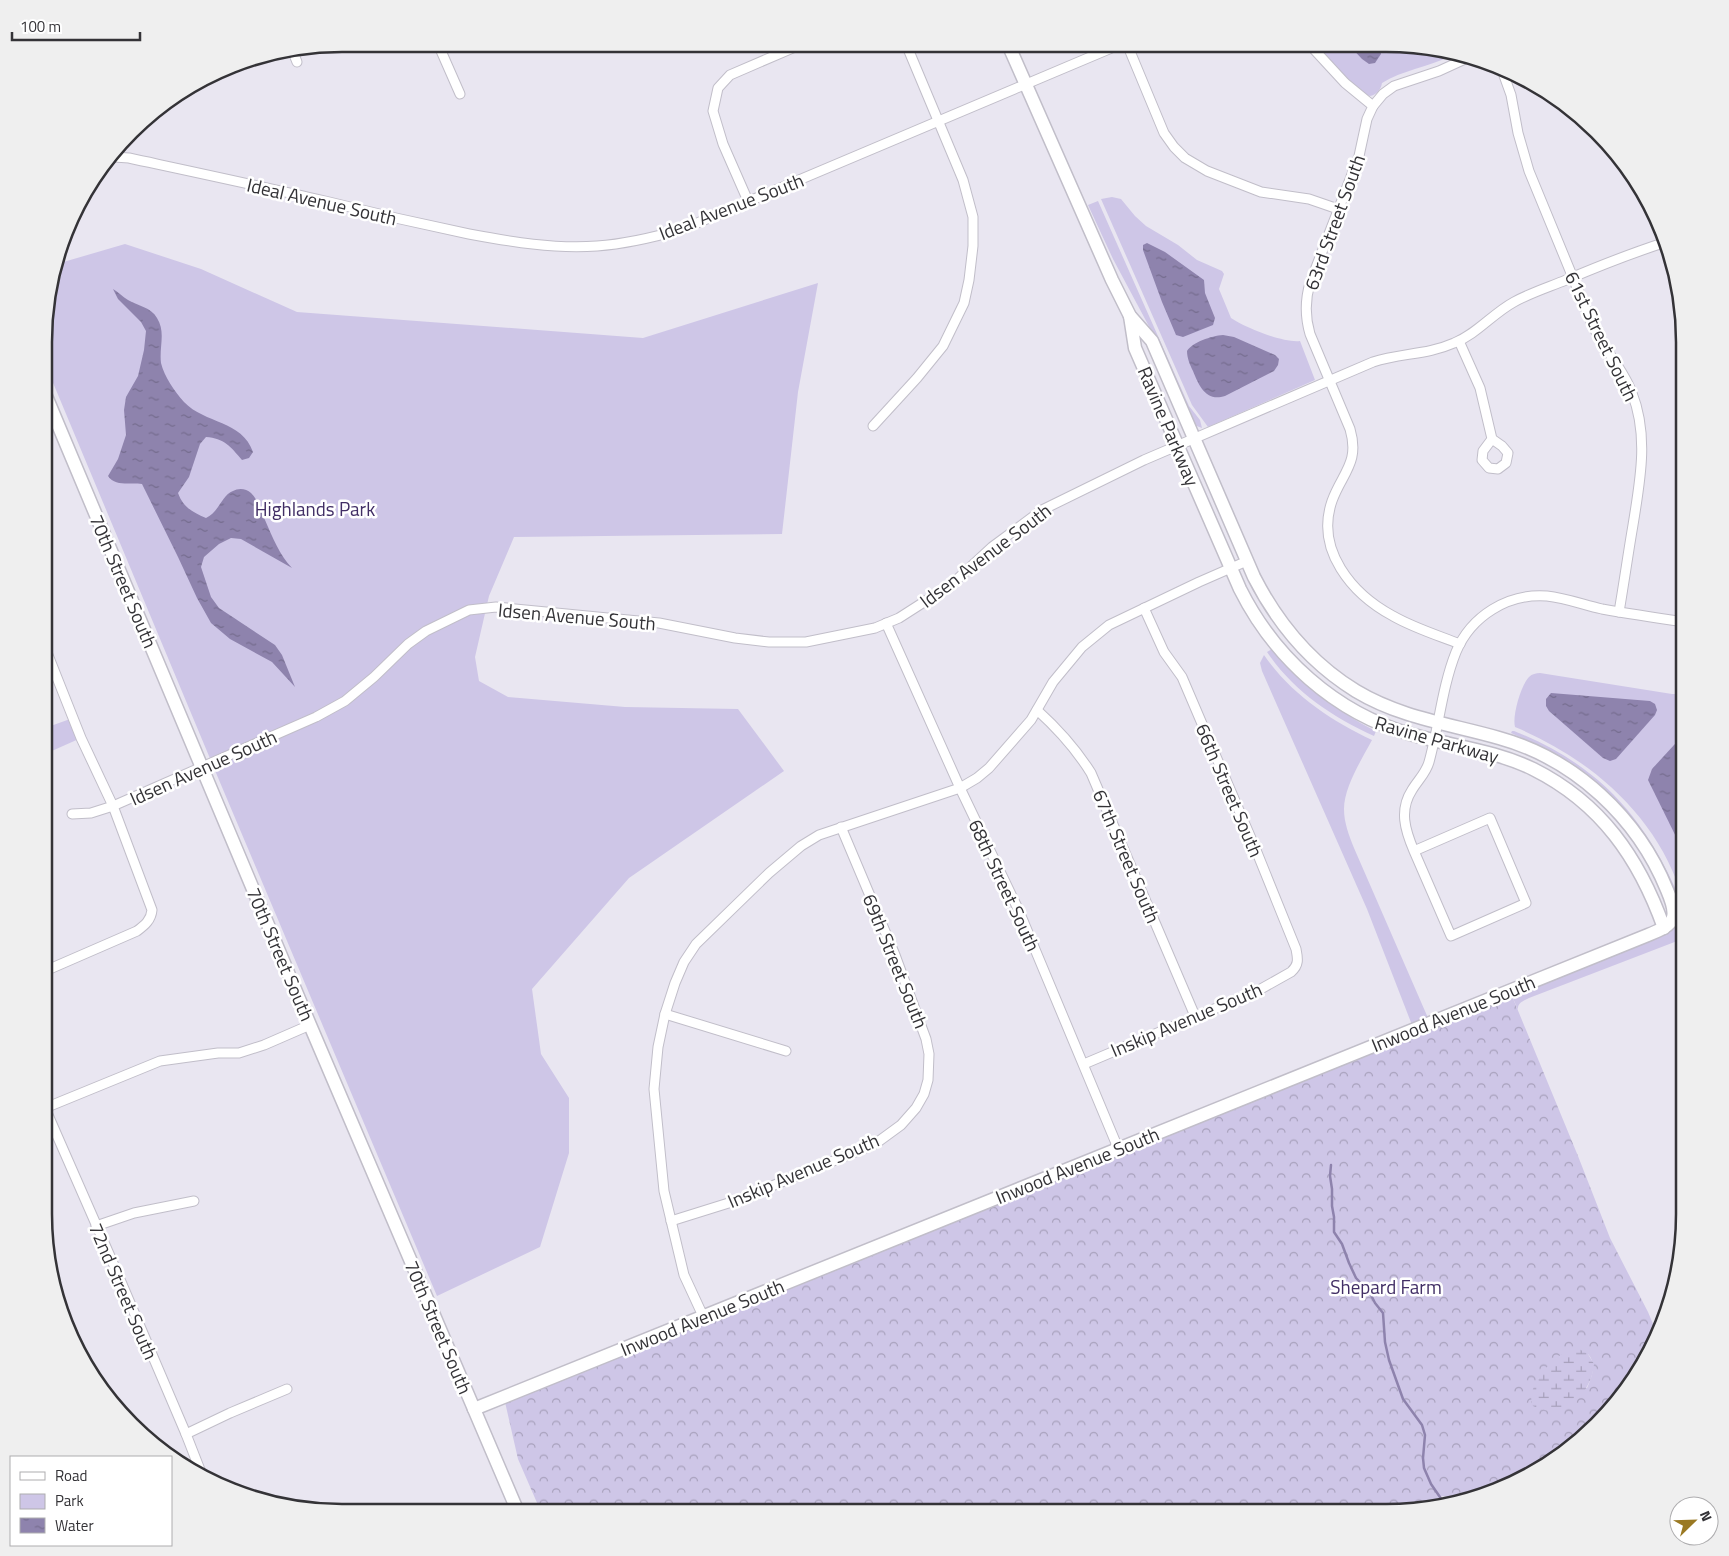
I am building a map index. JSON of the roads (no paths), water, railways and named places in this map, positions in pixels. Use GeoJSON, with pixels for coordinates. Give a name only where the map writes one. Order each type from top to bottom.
{"type":"FeatureCollection","features":[{"type":"Feature","properties":{"kind":"street"},"geometry":{"type":"LineString","coordinates":[[442,52],[460,94]]}},
{"type":"Feature","properties":{"kind":"street"},"geometry":{"type":"LineString","coordinates":[[748,201],[723,144],[713,110],[718,88],[730,75],[783,52]]}},
{"type":"Feature","properties":{"kind":"street"},"geometry":{"type":"LineString","coordinates":[[874,426],[944,346],[964,303],[973,246],[973,217],[963,180],[909,52]]}},
{"type":"Feature","properties":{"kind":"street","name":"Ravine Parkway"},"geometry":{"type":"LineString","coordinates":[[1011,52],[1102,259],[1130,316],[1152,341],[1247,561],[1259,587],[1278,618],[1302,647],[1323,667],[1345,684],[1375,702],[1406,715],[1524,746],[1566,769],[1593,788],[1624,819],[1645,847],[1665,885],[1674,914],[1671,922],[1664,928],[1652,896],[1635,864],[1606,824],[1579,798],[1559,784],[1522,764],[1392,729],[1360,714],[1332,696],[1289,661],[1264,630],[1248,604],[1231,568],[1135,348],[1130,316]]}},
{"type":"Feature","properties":{"kind":"street","name":"Ideal Avenue South"},"geometry":{"type":"LineString","coordinates":[[119,157],[165,165],[423,225],[529,244],[598,246],[629,242],[683,229],[1102,52]]}},
{"type":"Feature","properties":{"kind":"street"},"geometry":{"type":"LineString","coordinates":[[1130,52],[1164,132],[1174,148],[1185,158],[1207,172],[1264,193],[1306,198],[1338,209]]}},
{"type":"Feature","properties":{"kind":"street"},"geometry":{"type":"LineString","coordinates":[[1316,52],[1339,78],[1373,106],[1383,94],[1394,86],[1439,71],[1459,62]]}},
{"type":"Feature","properties":{"kind":"street"},"geometry":{"type":"LineString","coordinates":[[295,57],[297,62]]}},
{"type":"Feature","properties":{"kind":"street","name":"61st Street South"},"geometry":{"type":"LineString","coordinates":[[1505,78],[1527,165],[1572,277],[1598,336],[1629,385],[1636,403],[1642,446],[1641,474],[1619,612]]}},
{"type":"Feature","properties":{"kind":"street","name":"63rd Street South"},"geometry":{"type":"LineString","coordinates":[[1373,106],[1367,119],[1358,157],[1310,283],[1306,304],[1306,318],[1310,334],[1350,429],[1353,448],[1350,466],[1334,496],[1329,513],[1329,538],[1336,560],[1350,582],[1363,595],[1381,609],[1409,625],[1460,644]]}},
{"type":"Feature","properties":{"kind":"street","name":"Idsen Avenue South"},"geometry":{"type":"LineString","coordinates":[[72,814],[91,813],[113,806],[316,717],[345,701],[374,677],[408,644],[469,610],[496,607],[659,623],[735,638],[769,642],[806,642],[876,628],[899,618],[952,584],[992,546],[1042,510],[1079,491],[1178,446],[1379,360],[1426,353],[1459,341],[1511,304],[1626,255],[1659,244]]}},
{"type":"Feature","properties":{"kind":"street"},"geometry":{"type":"LineString","coordinates":[[1459,341],[1480,388],[1492,439]]}},
{"type":"Feature","properties":{"kind":"street","name":"70th Street South"},"geometry":{"type":"LineString","coordinates":[[52,410],[310,1025],[515,1504]]}},
{"type":"Feature","properties":{"kind":"street"},"geometry":{"type":"LineString","coordinates":[[703,1316],[684,1275],[664,1191],[654,1089],[658,1047],[666,1014],[675,983],[684,962],[696,944],[762,879],[801,846],[818,835],[960,788],[977,778],[989,768],[1031,720],[1053,682],[1082,647],[1109,625],[1247,561]]}},
{"type":"Feature","properties":{"kind":"street"},"geometry":{"type":"LineString","coordinates":[[1414,851],[1490,818],[1526,903],[1451,936],[1414,851],[1405,828],[1405,806],[1410,793],[1428,767],[1452,666],[1460,644],[1468,631],[1486,613],[1503,603],[1519,598],[1539,596],[1552,597],[1619,612],[1676,621]]}},
{"type":"Feature","properties":{"kind":"street","name":"66th Street South"},"geometry":{"type":"LineString","coordinates":[[1144,608],[1164,652],[1182,676],[1296,949],[1299,961],[1296,968],[1288,974]]}},
{"type":"Feature","properties":{"kind":"street","name":"68th Street South"},"geometry":{"type":"LineString","coordinates":[[886,623],[960,788],[1019,911],[1118,1148]]}},
{"type":"Feature","properties":{"kind":"street"},"geometry":{"type":"LineString","coordinates":[[52,665],[81,738],[113,806],[152,910],[152,916],[146,925],[137,931],[52,968]]}},
{"type":"Feature","properties":{"kind":"street","name":"67th Street South"},"geometry":{"type":"LineString","coordinates":[[1037,710],[1078,752],[1091,773],[1195,1016]]}},
{"type":"Feature","properties":{"kind":"street","name":"69th Street South"},"geometry":{"type":"LineString","coordinates":[[841,827],[895,955],[926,1039],[928,1080],[922,1098]]}},
{"type":"Feature","properties":{"kind":"street","name":"Inwood Avenue South"},"geometry":{"type":"LineString","coordinates":[[474,1409],[1664,928]]}},
{"type":"Feature","properties":{"kind":"street","name":"Inskip Avenue South"},"geometry":{"type":"LineString","coordinates":[[1084,1064],[1259,990],[1288,974]]}},
{"type":"Feature","properties":{"kind":"street"},"geometry":{"type":"LineString","coordinates":[[666,1014],[786,1051]]}},
{"type":"Feature","properties":{"kind":"street"},"geometry":{"type":"LineString","coordinates":[[52,1105],[160,1061],[218,1053],[239,1053],[264,1045],[310,1025]]}},
{"type":"Feature","properties":{"kind":"street","name":"Inskip Avenue South"},"geometry":{"type":"LineString","coordinates":[[671,1221],[734,1201],[875,1144],[901,1125],[922,1098]]}},
{"type":"Feature","properties":{"kind":"street","name":"72nd Street South"},"geometry":{"type":"LineString","coordinates":[[52,1124],[198,1465]]}},
{"type":"Feature","properties":{"kind":"street"},"geometry":{"type":"LineString","coordinates":[[96,1226],[134,1213],[194,1201]]}},
{"type":"Feature","properties":{"kind":"street"},"geometry":{"type":"LineString","coordinates":[[186,1434],[287,1389]]}},
{"type":"Feature","properties":{"kind":"water"},"geometry":{"type":"Polygon","coordinates":[[[1355,52],[1381,52],[1375,63],[1369,64],[1355,52]]]}},
{"type":"Feature","properties":{"kind":"water"},"geometry":{"type":"Polygon","coordinates":[[[1147,243],[1165,252],[1204,280],[1205,293],[1215,318],[1213,325],[1183,337],[1176,335],[1143,250],[1143,245],[1147,243]]]}},
{"type":"Feature","properties":{"kind":"water"},"geometry":{"type":"Polygon","coordinates":[[[113,289],[128,300],[148,309],[157,318],[162,334],[162,368],[184,402],[202,415],[241,434],[253,452],[249,458],[242,460],[231,447],[222,441],[206,437],[200,444],[189,477],[178,493],[189,509],[206,518],[214,512],[229,493],[235,490],[247,490],[256,499],[277,546],[292,568],[241,539],[231,538],[219,544],[204,557],[201,567],[211,597],[219,608],[275,645],[282,655],[295,687],[272,662],[230,639],[211,623],[142,484],[119,483],[108,476],[118,459],[126,435],[124,410],[126,397],[138,376],[146,331],[141,322],[118,299],[113,289]]]}},
{"type":"Feature","properties":{"kind":"water"},"geometry":{"type":"Polygon","coordinates":[[[1223,335],[1234,337],[1275,355],[1279,359],[1274,371],[1225,396],[1213,397],[1204,391],[1198,382],[1187,351],[1193,345],[1203,340],[1223,335]]]}},
{"type":"Feature","properties":{"kind":"water"},"geometry":{"type":"Polygon","coordinates":[[[1551,693],[1650,701],[1655,704],[1657,710],[1655,715],[1616,759],[1610,761],[1603,758],[1549,711],[1546,706],[1546,699],[1551,693]]]}},
{"type":"Feature","properties":{"kind":"water"},"geometry":{"type":"Polygon","coordinates":[[[1676,743],[1676,837],[1648,780],[1652,769],[1676,743]]]}},
{"type":"Feature","properties":{"kind":"waterway"},"geometry":{"type":"LineString","coordinates":[[1331,1165],[1334,1232],[1342,1244],[1356,1278],[1370,1293],[1383,1313],[1385,1342],[1389,1360],[1403,1399],[1422,1425],[1425,1435],[1424,1468],[1431,1484],[1441,1498]]}},
{"type":"Feature","properties":{"kind":"park label","name":"Highlands Park"},"geometry":{"type":"Point","coordinates":[315,508]}},
{"type":"Feature","properties":{"kind":"park label","name":"Shepard Farm"},"geometry":{"type":"Point","coordinates":[1386,1286]}}]}
